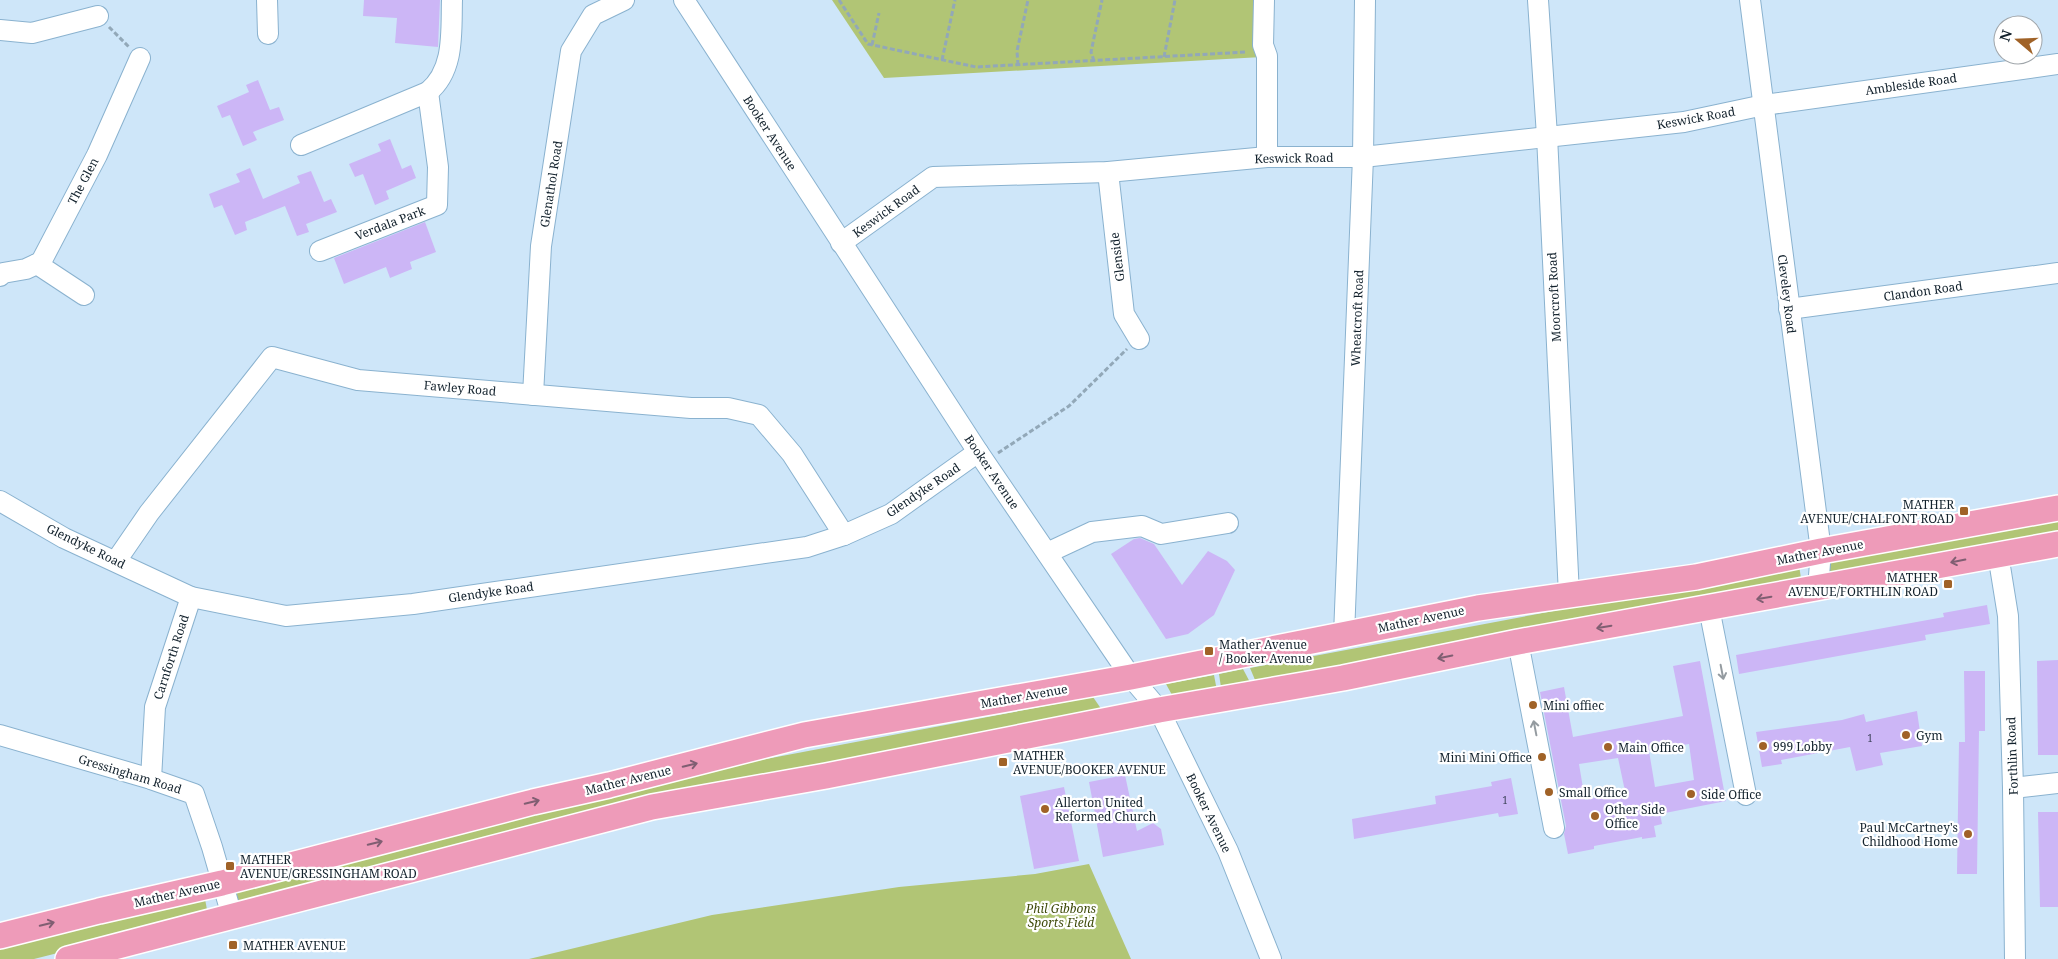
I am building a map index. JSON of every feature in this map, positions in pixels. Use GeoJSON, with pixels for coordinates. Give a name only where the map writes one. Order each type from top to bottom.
{"type":"FeatureCollection","features":[{"type":"Feature","properties":{"kind":"main road","name":"Mather Avenue"},"geometry":{"type":"LineString","coordinates":[[0,936],[222,883],[523,804],[609,786],[804,735],[1131,677],[1478,608],[1696,577],[1821,551],[2058,508]]}},
{"type":"Feature","properties":{"kind":"main road"},"geometry":{"type":"LineString","coordinates":[[68,959],[652,807],[826,776],[1158,710],[1343,678],[1518,642],[2058,544]]}},
{"type":"Feature","properties":{"kind":"street"},"geometry":{"type":"LineString","coordinates":[[267,0],[268,34]]}},
{"type":"Feature","properties":{"kind":"street"},"geometry":{"type":"LineString","coordinates":[[301,145],[428,92],[439,83],[449,60],[452,0]]}},
{"type":"Feature","properties":{"kind":"street","name":"Glenathol Road"},"geometry":{"type":"LineString","coordinates":[[533,395],[541,246],[571,51],[593,15],[624,0]]}},
{"type":"Feature","properties":{"kind":"street","name":"Booker Avenue"},"geometry":{"type":"LineString","coordinates":[[684,0],[982,457],[1131,677],[1158,710],[1228,851],[1270,959]]}},
{"type":"Feature","properties":{"kind":"street"},"geometry":{"type":"LineString","coordinates":[[1264,0],[1263,45],[1266,56],[1267,157]]}},
{"type":"Feature","properties":{"kind":"street","name":"Wheatcroft Road"},"geometry":{"type":"LineString","coordinates":[[1344,635],[1363,157],[1365,0]]}},
{"type":"Feature","properties":{"kind":"street","name":"Moorcroft Road"},"geometry":{"type":"LineString","coordinates":[[1538,0],[1547,136],[1569,595]]}},
{"type":"Feature","properties":{"kind":"street","name":"Cleveley Road"},"geometry":{"type":"LineString","coordinates":[[1750,0],[1821,551],[1818,588]]}},
{"type":"Feature","properties":{"kind":"street"},"geometry":{"type":"LineString","coordinates":[[0,30],[32,33],[98,16]]}},
{"type":"Feature","properties":{"kind":"street","name":"The Glen"},"geometry":{"type":"LineString","coordinates":[[37,264],[41,262],[97,154],[140,58]]}},
{"type":"Feature","properties":{"kind":"street","name":"Ambleside Road"},"geometry":{"type":"LineString","coordinates":[[1764,105],[2058,64]]}},
{"type":"Feature","properties":{"kind":"street","name":"Verdala Park"},"geometry":{"type":"LineString","coordinates":[[320,250],[437,205],[438,168],[428,92]]}},
{"type":"Feature","properties":{"kind":"street","name":"Keswick Road"},"geometry":{"type":"LineString","coordinates":[[841,243],[933,177],[1108,172],[1267,157],[1363,157],[1684,122],[1764,105]]}},
{"type":"Feature","properties":{"kind":"street","name":"Glenside"},"geometry":{"type":"LineString","coordinates":[[1108,172],[1124,314],[1138,338]]}},
{"type":"Feature","properties":{"kind":"street"},"geometry":{"type":"LineString","coordinates":[[0,276],[3,273],[26,269],[37,264],[84,295]]}},
{"type":"Feature","properties":{"kind":"street","name":"Clandon Road"},"geometry":{"type":"LineString","coordinates":[[1789,310],[2058,273]]}},
{"type":"Feature","properties":{"kind":"street","name":"Fawley Road"},"geometry":{"type":"LineString","coordinates":[[116,561],[149,513],[272,357],[358,380],[691,408],[728,408],[759,415],[792,454],[844,536]]}},
{"type":"Feature","properties":{"kind":"street","name":"Glendyke Road"},"geometry":{"type":"LineString","coordinates":[[0,502],[64,538],[191,597],[286,616],[413,604],[807,547],[844,536],[891,514],[982,457]]}},
{"type":"Feature","properties":{"kind":"street"},"geometry":{"type":"LineString","coordinates":[[1047,553],[1092,532],[1142,526],[1160,534],[1228,523]]}},
{"type":"Feature","properties":{"kind":"street","name":"Forthlin Road"},"geometry":{"type":"LineString","coordinates":[[1998,554],[2008,616],[2015,959]]}},
{"type":"Feature","properties":{"kind":"street","name":"Carnforth Road"},"geometry":{"type":"LineString","coordinates":[[151,779],[155,707],[191,597]]}},
{"type":"Feature","properties":{"kind":"street"},"geometry":{"type":"LineString","coordinates":[[1709,608],[1746,795]]}},
{"type":"Feature","properties":{"kind":"street"},"geometry":{"type":"LineString","coordinates":[[1518,642],[1554,828]]}},
{"type":"Feature","properties":{"kind":"street","name":"Gressingham Road"},"geometry":{"type":"LineString","coordinates":[[0,735],[151,779],[194,794],[232,916]]}},
{"type":"Feature","properties":{"kind":"street"},"geometry":{"type":"LineString","coordinates":[[2013,788],[2058,783]]}},
{"type":"Feature","properties":{"kind":"path"},"geometry":{"type":"LineString","coordinates":[[839,0],[868,44],[976,67],[1264,50]]}},
{"type":"Feature","properties":{"kind":"path"},"geometry":{"type":"LineString","coordinates":[[942,60],[955,0]]}},
{"type":"Feature","properties":{"kind":"path"},"geometry":{"type":"LineString","coordinates":[[1018,65],[1017,51],[1028,0]]}},
{"type":"Feature","properties":{"kind":"path"},"geometry":{"type":"LineString","coordinates":[[1094,61],[1092,52],[1102,0]]}},
{"type":"Feature","properties":{"kind":"path"},"geometry":{"type":"LineString","coordinates":[[1164,57],[1175,0]]}},
{"type":"Feature","properties":{"kind":"path"},"geometry":{"type":"LineString","coordinates":[[872,45],[879,13]]}},
{"type":"Feature","properties":{"kind":"path"},"geometry":{"type":"LineString","coordinates":[[98,16],[140,58]]}},
{"type":"Feature","properties":{"kind":"path"},"geometry":{"type":"LineString","coordinates":[[982,457],[1068,406],[1138,338]]}},
{"type":"Feature","properties":{"kind":"green space"},"geometry":{"type":"Polygon","coordinates":[[[832,0],[1272,0],[1262,57],[884,78],[832,0]]]}},
{"type":"Feature","properties":{"kind":"green space"},"geometry":{"type":"Polygon","coordinates":[[[2058,516],[2058,538],[1825,580],[1824,560],[2058,516]]]}},
{"type":"Feature","properties":{"kind":"green space"},"geometry":{"type":"Polygon","coordinates":[[[1799,565],[1802,585],[1258,687],[1250,668],[1799,565]]]}},
{"type":"Feature","properties":{"kind":"green space"},"geometry":{"type":"Polygon","coordinates":[[[1243,669],[1253,688],[1222,694],[1219,674],[1243,669]]]}},
{"type":"Feature","properties":{"kind":"green space"},"geometry":{"type":"Polygon","coordinates":[[[1214,675],[1218,696],[1177,704],[1166,684],[1214,675]]]}},
{"type":"Feature","properties":{"kind":"green space"},"geometry":{"type":"Polygon","coordinates":[[[1093,697],[1106,716],[236,908],[231,890],[698,772],[1093,697]]]}},
{"type":"Feature","properties":{"kind":"green space","name":"Phil Gibbons Sports Field"},"geometry":{"type":"Polygon","coordinates":[[[1089,864],[1131,959],[529,959],[712,915],[899,887],[1035,874],[1089,864]]]}},
{"type":"Feature","properties":{"kind":"green space"},"geometry":{"type":"Polygon","coordinates":[[[205,899],[208,915],[34,959],[0,959],[0,946],[205,899]]]}},
{"type":"Feature","properties":{"kind":"building"},"geometry":{"type":"Polygon","coordinates":[[[364,0],[440,0],[438,47],[395,43],[397,18],[363,16],[364,0]]]}},
{"type":"Feature","properties":{"kind":"building"},"geometry":{"type":"Polygon","coordinates":[[[258,80],[270,110],[279,107],[284,120],[253,132],[257,140],[243,146],[230,115],[222,118],[217,106],[249,92],[246,85],[258,80]]]}},
{"type":"Feature","properties":{"kind":"building"},"geometry":{"type":"Polygon","coordinates":[[[390,139],[402,169],[411,165],[416,178],[386,191],[389,199],[375,205],[363,174],[355,177],[349,164],[381,151],[378,144],[390,139]]]}},
{"type":"Feature","properties":{"kind":"building"},"geometry":{"type":"Polygon","coordinates":[[[250,168],[263,199],[300,183],[297,176],[311,171],[324,202],[331,199],[337,212],[306,224],[309,232],[297,236],[285,206],[245,222],[247,230],[235,235],[222,205],[214,208],[209,194],[240,182],[236,174],[250,168]]]}},
{"type":"Feature","properties":{"kind":"building"},"geometry":{"type":"Polygon","coordinates":[[[425,222],[436,252],[410,262],[412,269],[390,278],[386,267],[344,284],[334,258],[425,222]]]}},
{"type":"Feature","properties":{"kind":"building"},"geometry":{"type":"Polygon","coordinates":[[[1140,538],[1154,544],[1182,585],[1208,551],[1227,561],[1235,570],[1214,615],[1188,634],[1166,639],[1111,554],[1134,539],[1140,538]]]}},
{"type":"Feature","properties":{"kind":"building"},"geometry":{"type":"Polygon","coordinates":[[[1987,605],[1990,624],[1925,635],[1926,640],[1739,674],[1736,655],[1944,617],[1943,613],[1987,605]]]}},
{"type":"Feature","properties":{"kind":"building"},"geometry":{"type":"Polygon","coordinates":[[[2058,660],[2058,755],[2038,755],[2037,661],[2058,660]]]}},
{"type":"Feature","properties":{"kind":"building","name":"Main Office"},"geometry":{"type":"Polygon","coordinates":[[[1700,661],[1726,801],[1660,814],[1662,824],[1654,826],[1656,837],[1642,839],[1642,837],[1594,846],[1594,849],[1568,854],[1564,834],[1566,826],[1540,692],[1564,687],[1573,737],[1683,716],[1673,666],[1700,661]],[[1689,744],[1649,751],[1655,787],[1694,780],[1689,744]],[[1618,758],[1579,764],[1585,800],[1625,791],[1618,758]]]}},
{"type":"Feature","properties":{"kind":"building"},"geometry":{"type":"Polygon","coordinates":[[[1964,671],[1985,671],[1985,731],[1979,731],[1977,874],[1957,874],[1959,742],[1965,742],[1964,671]]]}},
{"type":"Feature","properties":{"kind":"building"},"geometry":{"type":"Polygon","coordinates":[[[1917,711],[1922,746],[1880,753],[1883,765],[1856,771],[1850,747],[1781,760],[1782,764],[1762,767],[1756,732],[1842,720],[1864,714],[1866,722],[1917,711]]]}},
{"type":"Feature","properties":{"kind":"building"},"geometry":{"type":"Polygon","coordinates":[[[1125,775],[1137,831],[1153,823],[1161,829],[1164,845],[1103,857],[1089,782],[1125,775]]]}},
{"type":"Feature","properties":{"kind":"building"},"geometry":{"type":"Polygon","coordinates":[[[1511,778],[1518,814],[1499,817],[1498,813],[1354,839],[1352,819],[1436,804],[1435,796],[1492,786],[1491,782],[1511,778]]]}},
{"type":"Feature","properties":{"kind":"building"},"geometry":{"type":"Polygon","coordinates":[[[1064,787],[1079,861],[1034,869],[1020,796],[1064,787]]]}},
{"type":"Feature","properties":{"kind":"building"},"geometry":{"type":"Polygon","coordinates":[[[2038,812],[2058,812],[2058,907],[2040,907],[2038,812]]]}},
{"type":"Feature","properties":{"kind":"place","name":"MATHER AVENUE/CHALFONT ROAD"},"geometry":{"type":"Point","coordinates":[1964,511]}},
{"type":"Feature","properties":{"kind":"place","name":"MATHER AVENUE/FORTHLIN ROAD"},"geometry":{"type":"Point","coordinates":[1948,584]}},
{"type":"Feature","properties":{"kind":"place","name":"Mather Avenue / Booker Avenue"},"geometry":{"type":"Point","coordinates":[1209,651]}},
{"type":"Feature","properties":{"kind":"place","name":"Mini offiec"},"geometry":{"type":"Point","coordinates":[1533,705]}},
{"type":"Feature","properties":{"kind":"place","name":"Gym"},"geometry":{"type":"Point","coordinates":[1906,735]}},
{"type":"Feature","properties":{"kind":"place","name":"999 Lobby"},"geometry":{"type":"Point","coordinates":[1763,746]}},
{"type":"Feature","properties":{"kind":"place","name":"Main Office"},"geometry":{"type":"Point","coordinates":[1608,747]}},
{"type":"Feature","properties":{"kind":"place","name":"Mini Mini Office"},"geometry":{"type":"Point","coordinates":[1542,757]}},
{"type":"Feature","properties":{"kind":"place","name":"MATHER AVENUE/BOOKER AVENUE"},"geometry":{"type":"Point","coordinates":[1003,762]}},
{"type":"Feature","properties":{"kind":"place","name":"Small Office"},"geometry":{"type":"Point","coordinates":[1549,792]}},
{"type":"Feature","properties":{"kind":"place","name":"Side Office"},"geometry":{"type":"Point","coordinates":[1691,794]}},
{"type":"Feature","properties":{"kind":"place","name":"Allerton United Reformed Church"},"geometry":{"type":"Point","coordinates":[1045,809]}},
{"type":"Feature","properties":{"kind":"place","name":"Other Side Office"},"geometry":{"type":"Point","coordinates":[1595,816]}},
{"type":"Feature","properties":{"kind":"place","name":"Paul McCartney's Childhood Home"},"geometry":{"type":"Point","coordinates":[1968,834]}},
{"type":"Feature","properties":{"kind":"place","name":"MATHER AVENUE/GRESSINGHAM ROAD"},"geometry":{"type":"Point","coordinates":[230,866]}},
{"type":"Feature","properties":{"kind":"place","name":"MATHER AVENUE"},"geometry":{"type":"Point","coordinates":[233,945]}}]}
